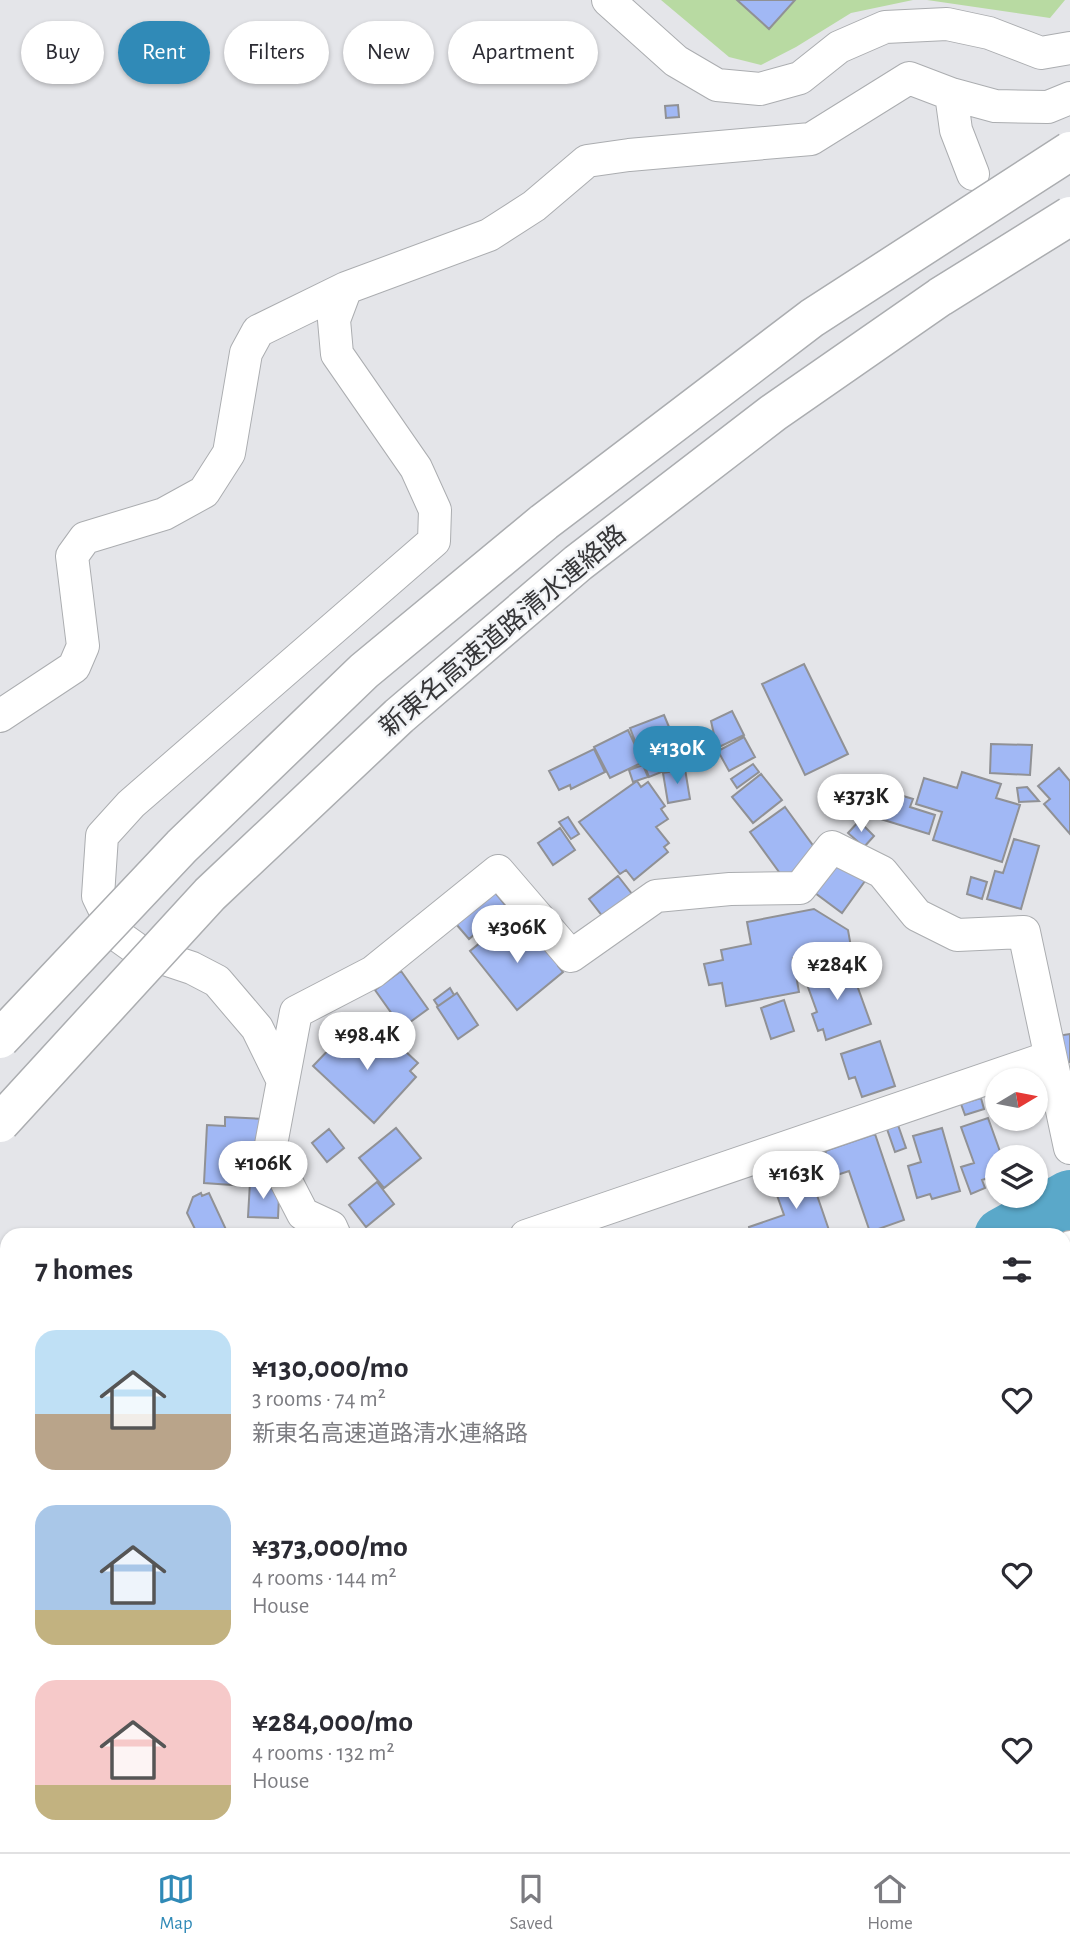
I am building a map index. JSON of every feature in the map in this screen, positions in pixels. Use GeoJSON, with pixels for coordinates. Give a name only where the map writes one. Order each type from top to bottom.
{"type":"FeatureCollection","features":[{"type":"Feature","properties":{"kind":"main road","name":"新東名高速道路清水連絡路"},"geometry":{"type":"LineString","coordinates":[[0,1039],[182,846],[364,671],[459,592],[544,522],[812,318],[1070,151]]}},
{"type":"Feature","properties":{"kind":"main road","name":"新東名高速道路清水連絡路"},"geometry":{"type":"LineString","coordinates":[[0,1122],[210,894],[399,716],[578,563],[784,405],[940,297],[1070,216]]}},
{"type":"Feature","properties":{"kind":"street"},"geometry":{"type":"LineString","coordinates":[[608,0],[677,61],[717,85],[760,89],[800,78],[839,47],[885,27],[947,24],[989,33],[1041,53],[1070,48]]}},
{"type":"Feature","properties":{"kind":"street"},"geometry":{"type":"LineString","coordinates":[[0,716],[74,667],[83,646],[72,556],[85,538],[163,514],[204,492],[229,453],[246,353],[258,331],[346,288],[489,235],[534,206],[587,161],[811,139],[909,78],[951,94],[995,106],[1048,107],[1070,98]]}},
{"type":"Feature","properties":{"kind":"street"},"geometry":{"type":"LineString","coordinates":[[951,94],[956,130],[972,174]]}},
{"type":"Feature","properties":{"kind":"street"},"geometry":{"type":"LineString","coordinates":[[283,1081],[257,1028],[217,981],[192,968],[138,950],[117,935],[98,895],[100,860],[102,836],[131,804],[434,541],[435,510],[416,468],[337,354],[334,320],[346,288]]}},
{"type":"Feature","properties":{"kind":"street"},"geometry":{"type":"LineString","coordinates":[[331,1228],[303,1214],[270,1150],[296,1013],[373,972],[498,871],[571,956],[656,896],[730,889],[800,888],[832,847],[882,872],[917,915],[957,935],[1024,932],[1070,1145]]}},
{"type":"Feature","properties":{"kind":"street"},"geometry":{"type":"LineString","coordinates":[[549,1228],[1050,1057]]}},
{"type":"Feature","properties":{"kind":"green space"},"geometry":{"type":"Polygon","coordinates":[[[661,0],[913,0],[851,13],[761,65],[729,57],[661,0]]]}},
{"type":"Feature","properties":{"kind":"green space"},"geometry":{"type":"Polygon","coordinates":[[[927,0],[1065,0],[1050,18],[927,0]]]}},
{"type":"Feature","properties":{"kind":"building"},"geometry":{"type":"Polygon","coordinates":[[[737,0],[795,0],[769,29],[737,0]]]}},
{"type":"Feature","properties":{"kind":"building"},"geometry":{"type":"Polygon","coordinates":[[[678,105],[679,117],[666,118],[665,106],[678,105]]]}},
{"type":"Feature","properties":{"kind":"building"},"geometry":{"type":"Polygon","coordinates":[[[804,664],[848,754],[805,775],[762,684],[804,664]]]}},
{"type":"Feature","properties":{"kind":"building"},"geometry":{"type":"Polygon","coordinates":[[[732,711],[744,735],[717,748],[711,721],[732,711]]]}},
{"type":"Feature","properties":{"kind":"building"},"geometry":{"type":"Polygon","coordinates":[[[664,715],[684,763],[649,777],[630,728],[664,715]]]}},
{"type":"Feature","properties":{"kind":"building"},"geometry":{"type":"Polygon","coordinates":[[[628,730],[643,762],[610,778],[594,747],[628,730]]]}},
{"type":"Feature","properties":{"kind":"building"},"geometry":{"type":"Polygon","coordinates":[[[744,737],[755,757],[729,771],[718,751],[744,737]]]}},
{"type":"Feature","properties":{"kind":"building"},"geometry":{"type":"Polygon","coordinates":[[[991,744],[1032,745],[1030,775],[990,773],[991,744]]]}},
{"type":"Feature","properties":{"kind":"building"},"geometry":{"type":"Polygon","coordinates":[[[594,749],[605,772],[571,789],[570,785],[559,790],[549,771],[594,749]]]}},
{"type":"Feature","properties":{"kind":"building"},"geometry":{"type":"Polygon","coordinates":[[[753,764],[759,772],[737,788],[731,779],[753,764]]]}},
{"type":"Feature","properties":{"kind":"building"},"geometry":{"type":"Polygon","coordinates":[[[643,765],[648,777],[633,782],[629,770],[643,765]]]}},
{"type":"Feature","properties":{"kind":"building"},"geometry":{"type":"Polygon","coordinates":[[[1059,768],[1070,781],[1070,834],[1044,804],[1050,799],[1038,786],[1059,768]]]}},
{"type":"Feature","properties":{"kind":"building"},"geometry":{"type":"Polygon","coordinates":[[[685,769],[690,799],[668,803],[663,773],[685,769]]]}},
{"type":"Feature","properties":{"kind":"building"},"geometry":{"type":"Polygon","coordinates":[[[962,772],[1001,784],[996,798],[1020,805],[1002,862],[933,840],[942,812],[916,804],[924,778],[957,788],[962,772]]]}},
{"type":"Feature","properties":{"kind":"building"},"geometry":{"type":"Polygon","coordinates":[[[761,774],[782,800],[753,823],[732,797],[761,774]]]}},
{"type":"Feature","properties":{"kind":"building"},"geometry":{"type":"Polygon","coordinates":[[[637,781],[641,787],[648,782],[665,806],[661,809],[668,819],[656,827],[669,843],[664,847],[668,852],[634,880],[626,870],[620,874],[579,822],[637,781]]]}},
{"type":"Feature","properties":{"kind":"building"},"geometry":{"type":"Polygon","coordinates":[[[1027,787],[1039,801],[1019,802],[1017,788],[1027,787]]]}},
{"type":"Feature","properties":{"kind":"building"},"geometry":{"type":"Polygon","coordinates":[[[880,789],[913,799],[910,807],[935,815],[929,834],[871,816],[880,789]]]}},
{"type":"Feature","properties":{"kind":"building"},"geometry":{"type":"Polygon","coordinates":[[[785,807],[817,851],[787,883],[750,832],[785,807]]]}},
{"type":"Feature","properties":{"kind":"building"},"geometry":{"type":"Polygon","coordinates":[[[568,817],[579,834],[571,839],[559,822],[568,817]]]}},
{"type":"Feature","properties":{"kind":"building"},"geometry":{"type":"Polygon","coordinates":[[[859,821],[874,836],[864,847],[848,833],[859,821]]]}},
{"type":"Feature","properties":{"kind":"building"},"geometry":{"type":"Polygon","coordinates":[[[560,828],[575,850],[553,865],[538,843],[560,828]]]}},
{"type":"Feature","properties":{"kind":"building"},"geometry":{"type":"Polygon","coordinates":[[[1014,839],[1039,846],[1021,909],[987,899],[995,871],[1003,873],[1014,839]]]}},
{"type":"Feature","properties":{"kind":"building"},"geometry":{"type":"Polygon","coordinates":[[[834,858],[865,881],[842,913],[811,890],[834,858]]]}},
{"type":"Feature","properties":{"kind":"building"},"geometry":{"type":"Polygon","coordinates":[[[618,876],[636,899],[607,922],[589,899],[618,876]]]}},
{"type":"Feature","properties":{"kind":"building"},"geometry":{"type":"Polygon","coordinates":[[[971,877],[987,882],[982,899],[967,894],[971,877]]]}},
{"type":"Feature","properties":{"kind":"building"},"geometry":{"type":"Polygon","coordinates":[[[489,885],[507,907],[469,939],[450,917],[489,885]]]}},
{"type":"Feature","properties":{"kind":"building"},"geometry":{"type":"Polygon","coordinates":[[[814,909],[848,930],[851,947],[793,958],[799,992],[726,1006],[722,983],[709,985],[704,964],[723,960],[721,950],[751,944],[747,922],[814,909]]]}},
{"type":"Feature","properties":{"kind":"building"},"geometry":{"type":"Polygon","coordinates":[[[506,922],[527,948],[537,940],[549,954],[555,950],[564,961],[558,966],[563,972],[517,1010],[470,951],[506,922]]]}},
{"type":"Feature","properties":{"kind":"building"},"geometry":{"type":"Polygon","coordinates":[[[833,966],[835,971],[850,966],[871,1024],[826,1040],[823,1029],[818,1031],[812,1014],[817,1012],[804,976],[833,966]]]}},
{"type":"Feature","properties":{"kind":"building"},"geometry":{"type":"Polygon","coordinates":[[[401,971],[428,1009],[402,1028],[375,990],[401,971]]]}},
{"type":"Feature","properties":{"kind":"building"},"geometry":{"type":"Polygon","coordinates":[[[450,988],[454,995],[438,1006],[434,1000],[450,988]]]}},
{"type":"Feature","properties":{"kind":"building"},"geometry":{"type":"Polygon","coordinates":[[[457,993],[478,1025],[458,1039],[437,1007],[457,993]]]}},
{"type":"Feature","properties":{"kind":"building"},"geometry":{"type":"Polygon","coordinates":[[[784,1000],[794,1031],[771,1039],[761,1008],[784,1000]]]}},
{"type":"Feature","properties":{"kind":"building"},"geometry":{"type":"Polygon","coordinates":[[[342,1022],[380,1053],[392,1039],[418,1063],[410,1071],[416,1077],[374,1123],[313,1066],[338,1040],[332,1034],[342,1022]]]}},
{"type":"Feature","properties":{"kind":"building"},"geometry":{"type":"Polygon","coordinates":[[[1070,1034],[1070,1062],[1062,1064],[1057,1036],[1070,1034]]]}},
{"type":"Feature","properties":{"kind":"building"},"geometry":{"type":"Polygon","coordinates":[[[880,1041],[895,1086],[862,1097],[855,1077],[849,1079],[841,1054],[880,1041]]]}},
{"type":"Feature","properties":{"kind":"building"},"geometry":{"type":"Polygon","coordinates":[[[981,1098],[984,1109],[965,1115],[961,1104],[981,1098]]]}},
{"type":"Feature","properties":{"kind":"building"},"geometry":{"type":"Polygon","coordinates":[[[225,1117],[264,1119],[265,1178],[247,1177],[246,1186],[204,1183],[207,1125],[225,1126],[225,1117]]]}},
{"type":"Feature","properties":{"kind":"building"},"geometry":{"type":"Polygon","coordinates":[[[985,1119],[985,1131],[993,1131],[998,1145],[985,1145],[985,1179],[982,1180],[985,1188],[971,1194],[961,1167],[974,1163],[961,1127],[985,1119]]]}},
{"type":"Feature","properties":{"kind":"building"},"geometry":{"type":"Polygon","coordinates":[[[898,1125],[906,1148],[895,1152],[887,1129],[898,1125]]]}},
{"type":"Feature","properties":{"kind":"building"},"geometry":{"type":"Polygon","coordinates":[[[396,1128],[421,1158],[384,1188],[359,1158],[396,1128]]]}},
{"type":"Feature","properties":{"kind":"building"},"geometry":{"type":"Polygon","coordinates":[[[942,1128],[960,1191],[932,1199],[930,1194],[917,1198],[908,1166],[921,1162],[913,1136],[942,1128]]]}},
{"type":"Feature","properties":{"kind":"building"},"geometry":{"type":"Polygon","coordinates":[[[329,1129],[344,1148],[327,1162],[312,1143],[329,1129]]]}},
{"type":"Feature","properties":{"kind":"building"},"geometry":{"type":"Polygon","coordinates":[[[875,1134],[904,1220],[881,1228],[869,1228],[849,1171],[834,1176],[825,1151],[875,1134]]]}},
{"type":"Feature","properties":{"kind":"building"},"geometry":{"type":"Polygon","coordinates":[[[809,1172],[828,1228],[749,1228],[784,1215],[773,1184],[809,1172]]]}},
{"type":"Feature","properties":{"kind":"building"},"geometry":{"type":"Polygon","coordinates":[[[250,1182],[269,1183],[279,1196],[278,1218],[248,1217],[250,1182]]]}},
{"type":"Feature","properties":{"kind":"building"},"geometry":{"type":"Polygon","coordinates":[[[377,1182],[394,1204],[366,1227],[349,1205],[377,1182]]]}},
{"type":"Feature","properties":{"kind":"building"},"geometry":{"type":"Polygon","coordinates":[[[209,1193],[225,1228],[194,1228],[187,1213],[193,1197],[209,1193]]]}},
{"type":"Feature","properties":{"kind":"waterway"},"geometry":{"type":"LineString","coordinates":[[1016,1228],[1070,1198]]}}]}
